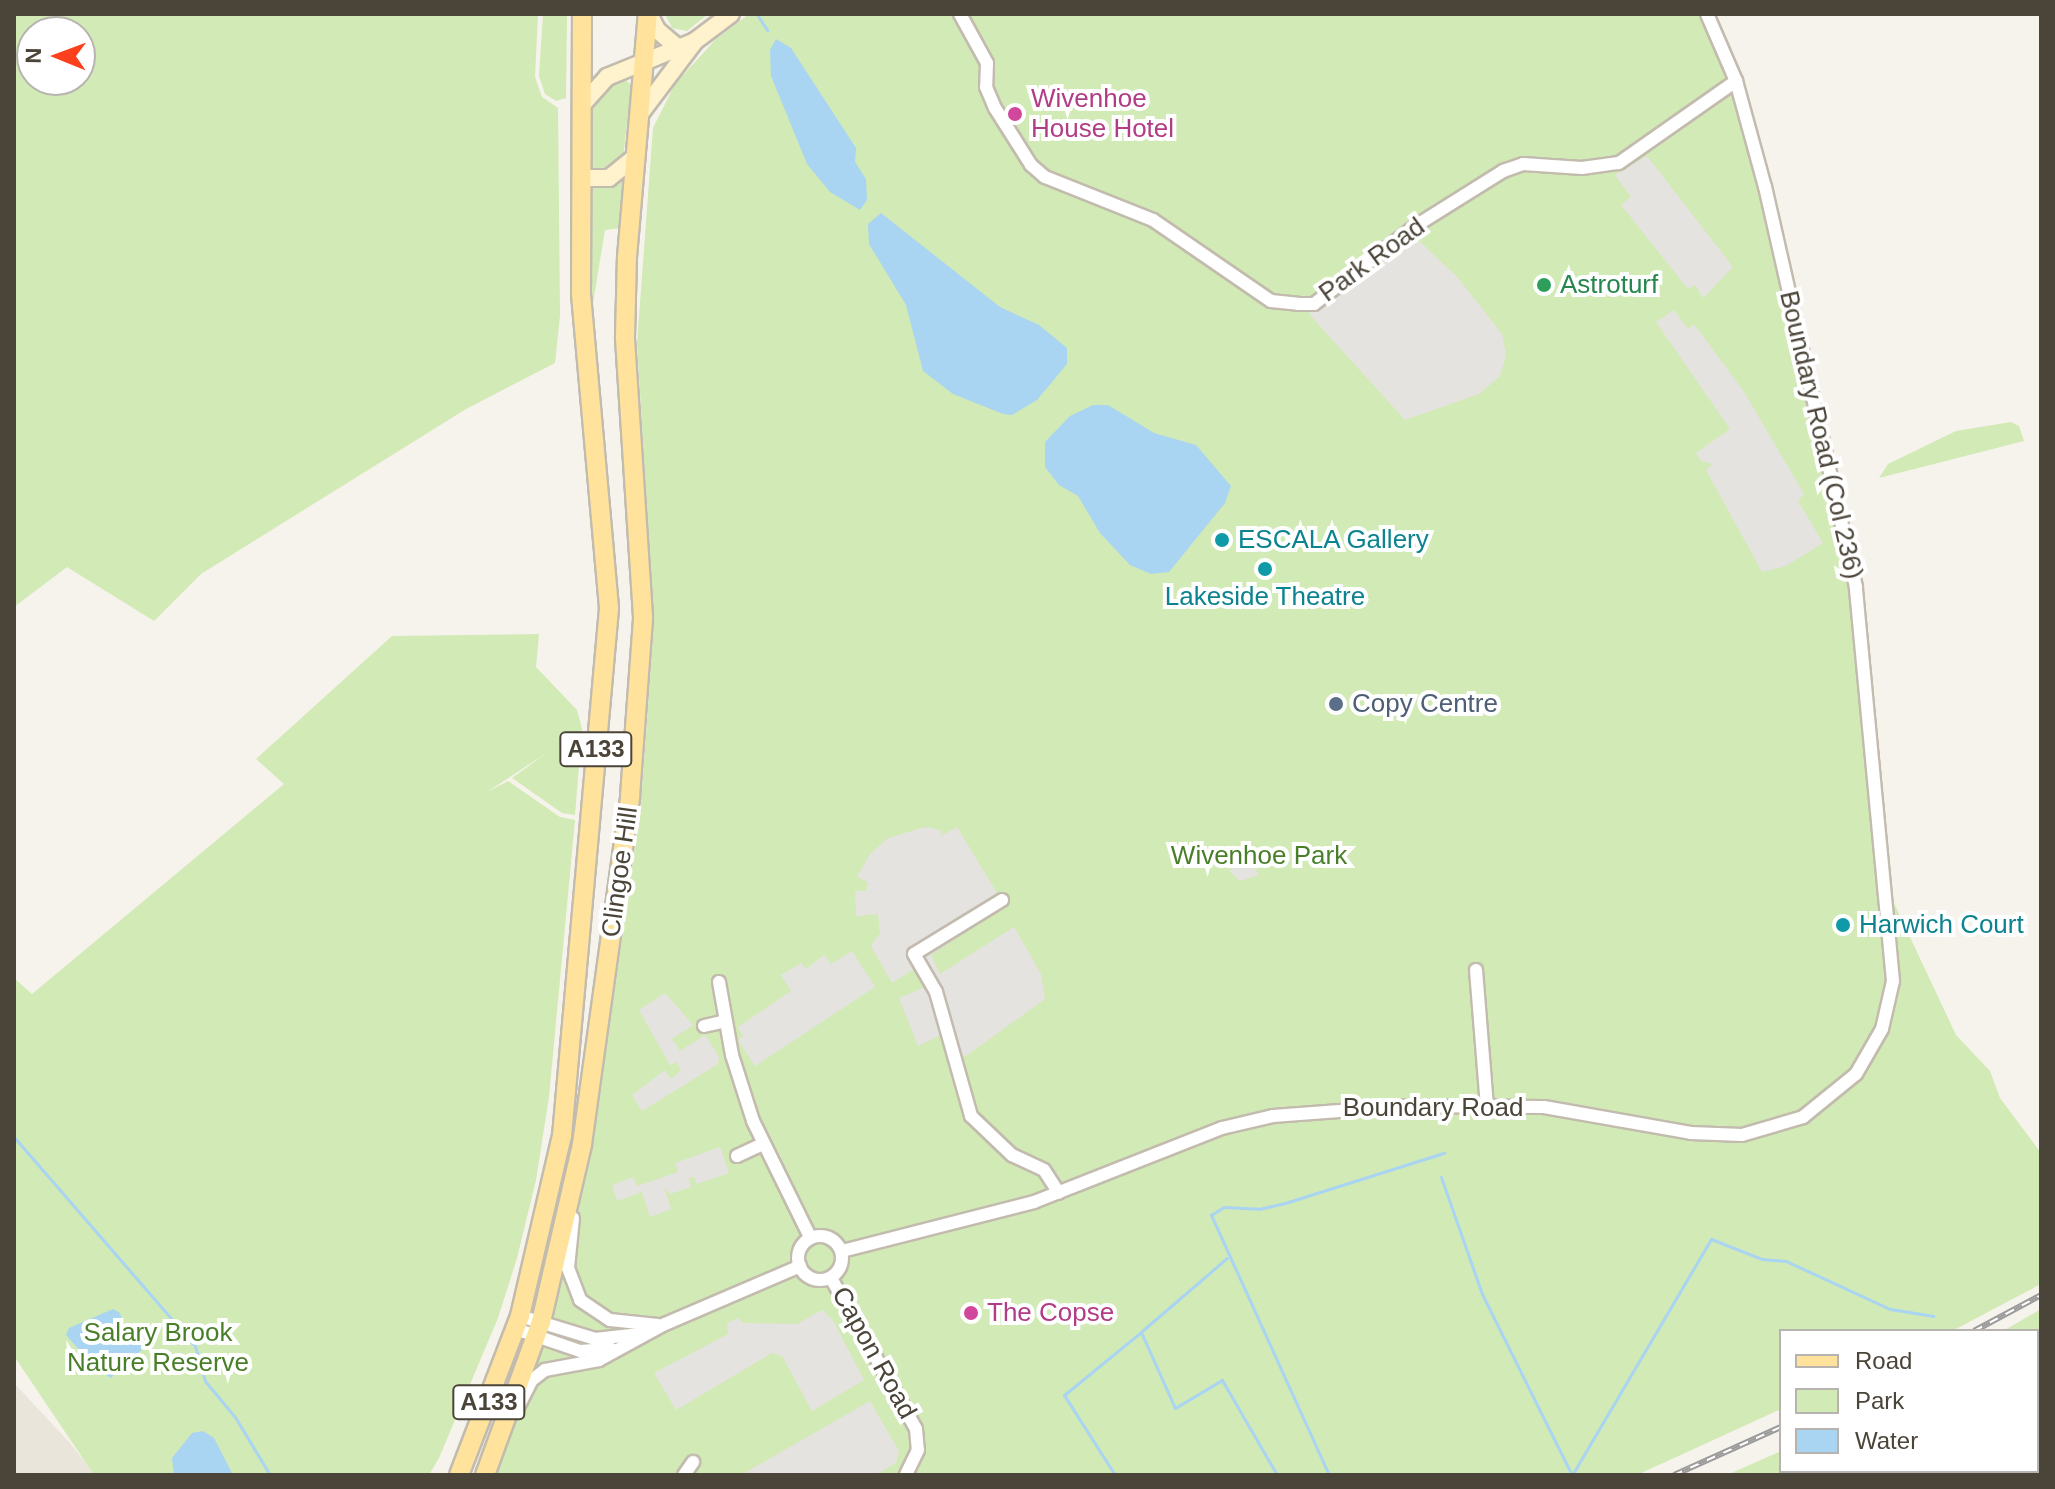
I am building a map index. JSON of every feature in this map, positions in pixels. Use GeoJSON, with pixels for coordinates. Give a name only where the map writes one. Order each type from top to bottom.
{"type":"FeatureCollection","features":[{"type":"Feature","properties":{"kind":"main road","name":"A133"},"geometry":{"type":"LineString","coordinates":[[581,178],[582,14]]}},
{"type":"Feature","properties":{"kind":"main road","name":"A133"},"geometry":{"type":"LineString","coordinates":[[635,157],[648,14]]}},
{"type":"Feature","properties":{"kind":"main road"},"geometry":{"type":"LineString","coordinates":[[648,14],[664,39],[676,46]]}},
{"type":"Feature","properties":{"kind":"main road"},"geometry":{"type":"LineString","coordinates":[[640,114],[695,41],[731,14]]}},
{"type":"Feature","properties":{"kind":"main road"},"geometry":{"type":"LineString","coordinates":[[582,105],[607,77],[676,46],[695,41]]}},
{"type":"Feature","properties":{"kind":"main road"},"geometry":{"type":"LineString","coordinates":[[581,178],[609,178],[635,157]]}},
{"type":"Feature","properties":{"kind":"main road","name":"Clingoe Hill"},"geometry":{"type":"LineString","coordinates":[[485,1475],[539,1329],[582,1144],[630,796],[642,664],[641,566],[625,337],[635,157]]}},
{"type":"Feature","properties":{"kind":"main road","name":"Clingoe Hill"},"geometry":{"type":"LineString","coordinates":[[459,1475],[518,1322],[562,1136],[609,608],[581,294],[581,178]]}},
{"type":"Feature","properties":{"kind":"street","name":"Park Road"},"geometry":{"type":"LineString","coordinates":[[960,14],[987,63],[986,87],[995,108],[1031,165],[1045,177],[1153,220],[1271,301],[1298,304],[1314,304],[1417,225],[1503,171],[1523,164],[1582,168],[1619,163],[1736,81]]}},
{"type":"Feature","properties":{"kind":"street","name":"Boundary Road (Col 236)"},"geometry":{"type":"LineString","coordinates":[[1707,14],[1736,81],[1844,523],[1890,914]]}},
{"type":"Feature","properties":{"kind":"street"},"geometry":{"type":"LineString","coordinates":[[1002,900],[914,954],[936,992],[971,1116],[1012,1155],[1044,1170],[1059,1193]]}},
{"type":"Feature","properties":{"kind":"street","name":"Boundary Road"},"geometry":{"type":"LineString","coordinates":[[842,1251],[958,1225],[1059,1193],[1245,1121],[1319,1109],[1487,1106],[1580,1110],[1717,1136],[1803,1117],[1856,1074],[1882,1029],[1893,981],[1890,914]]}},
{"type":"Feature","properties":{"kind":"street"},"geometry":{"type":"LineString","coordinates":[[1476,970],[1487,1106]]}},
{"type":"Feature","properties":{"kind":"street"},"geometry":{"type":"LineString","coordinates":[[719,982],[725,1021],[763,1144],[810,1237]]}},
{"type":"Feature","properties":{"kind":"street"},"geometry":{"type":"LineString","coordinates":[[704,1026],[725,1021]]}},
{"type":"Feature","properties":{"kind":"street"},"geometry":{"type":"LineString","coordinates":[[582,1144],[568,1257],[572,1285],[600,1316],[636,1325],[665,1324]]}},
{"type":"Feature","properties":{"kind":"street"},"geometry":{"type":"LineString","coordinates":[[737,1156],[763,1144]]}},
{"type":"Feature","properties":{"kind":"street"},"geometry":{"type":"LineString","coordinates":[[810,1237],[828,1238],[842,1251],[841,1267],[831,1278],[817,1280],[800,1266],[799,1250],[810,1237]]}},
{"type":"Feature","properties":{"kind":"street"},"geometry":{"type":"LineString","coordinates":[[496,1450],[537,1374],[599,1360],[665,1324],[800,1266]]}},
{"type":"Feature","properties":{"kind":"street","name":"Capon Road"},"geometry":{"type":"LineString","coordinates":[[831,1278],[889,1366],[916,1429],[918,1450],[906,1475]]}},
{"type":"Feature","properties":{"kind":"street"},"geometry":{"type":"LineString","coordinates":[[518,1322],[591,1352],[634,1343]]}},
{"type":"Feature","properties":{"kind":"street"},"geometry":{"type":"LineString","coordinates":[[539,1329],[603,1340],[649,1332]]}},
{"type":"Feature","properties":{"kind":"street"},"geometry":{"type":"LineString","coordinates":[[684,1475],[693,1462]]}},
{"type":"Feature","properties":{"kind":"shaded area"},"geometry":{"type":"Polygon","coordinates":[[[1647,156],[1733,267],[1703,298],[1695,285],[1688,289],[1621,205],[1631,197],[1615,175],[1647,156]]]}},
{"type":"Feature","properties":{"kind":"shaded area"},"geometry":{"type":"Polygon","coordinates":[[[1413,235],[1458,278],[1502,334],[1506,355],[1500,376],[1479,394],[1405,420],[1309,314],[1413,235]]]}},
{"type":"Feature","properties":{"kind":"shaded area"},"geometry":{"type":"Polygon","coordinates":[[[1674,310],[1688,329],[1694,324],[1744,392],[1804,494],[1798,501],[1823,543],[1786,566],[1762,572],[1706,470],[1713,464],[1701,461],[1696,453],[1730,429],[1656,322],[1674,310]]]}},
{"type":"Feature","properties":{"kind":"shaded area"},"geometry":{"type":"Polygon","coordinates":[[[925,827],[941,830],[941,836],[957,827],[1005,906],[931,955],[940,974],[1014,927],[1041,974],[1045,999],[966,1056],[956,1054],[949,1031],[918,1046],[899,998],[927,986],[917,967],[892,983],[871,946],[880,933],[878,914],[856,916],[855,891],[866,891],[868,882],[857,877],[870,854],[888,838],[925,827]]]}},
{"type":"Feature","properties":{"kind":"shaded area"},"geometry":{"type":"Polygon","coordinates":[[[1248,858],[1259,875],[1240,881],[1229,871],[1248,858]]]}},
{"type":"Feature","properties":{"kind":"shaded area"},"geometry":{"type":"Polygon","coordinates":[[[852,951],[875,987],[755,1066],[738,1040],[743,1036],[738,1027],[791,991],[781,975],[801,963],[806,969],[824,955],[831,964],[852,951]]]}},
{"type":"Feature","properties":{"kind":"shaded area"},"geometry":{"type":"Polygon","coordinates":[[[665,993],[693,1025],[672,1039],[680,1051],[705,1035],[719,1057],[718,1064],[642,1111],[632,1095],[665,1070],[671,1079],[681,1070],[676,1062],[670,1065],[639,1010],[665,993]]]}},
{"type":"Feature","properties":{"kind":"shaded area"},"geometry":{"type":"Polygon","coordinates":[[[720,1147],[729,1173],[697,1184],[694,1177],[689,1178],[691,1187],[670,1194],[664,1187],[671,1209],[650,1217],[642,1192],[617,1201],[612,1185],[633,1177],[637,1186],[678,1172],[675,1163],[720,1147]]]}},
{"type":"Feature","properties":{"kind":"shaded area"},"geometry":{"type":"Polygon","coordinates":[[[822,1310],[832,1319],[864,1380],[812,1411],[782,1356],[772,1353],[676,1410],[654,1373],[728,1334],[727,1323],[738,1318],[743,1323],[797,1324],[822,1310]]]}},
{"type":"Feature","properties":{"kind":"shaded area"},"geometry":{"type":"Polygon","coordinates":[[[14,1383],[70,1443],[95,1475],[14,1475],[14,1383]]]}},
{"type":"Feature","properties":{"kind":"shaded area"},"geometry":{"type":"Polygon","coordinates":[[[870,1401],[899,1451],[896,1463],[875,1475],[741,1475],[870,1401]]]}},
{"type":"Feature","properties":{"kind":"green space"},"geometry":{"type":"Polygon","coordinates":[[[14,14],[538,14],[535,77],[542,97],[558,108],[560,316],[555,363],[466,409],[201,574],[154,621],[67,567],[14,607],[14,14]]]}},
{"type":"Feature","properties":{"kind":"green space"},"geometry":{"type":"Polygon","coordinates":[[[543,14],[567,14],[566,98],[556,101],[545,94],[539,76],[543,14]]]}},
{"type":"Feature","properties":{"kind":"green space"},"geometry":{"type":"Polygon","coordinates":[[[665,14],[708,14],[687,31],[672,28],[665,14]]]}},
{"type":"Feature","properties":{"kind":"green space","name":"Wivenhoe Park"},"geometry":{"type":"Polygon","coordinates":[[[749,14],[1707,14],[1736,81],[1841,509],[1886,886],[1956,1035],[1990,1071],[2000,1098],[2041,1153],[2041,1284],[1956,1329],[1779,1329],[1779,1410],[1637,1475],[493,1475],[549,1331],[593,1144],[641,803],[654,623],[637,343],[653,128],[675,84],[715,40],[749,14]]]}},
{"type":"Feature","properties":{"kind":"green space"},"geometry":{"type":"Polygon","coordinates":[[[627,81],[631,85],[623,160],[610,171],[595,170],[589,163],[591,111],[615,82],[627,81]]]}},
{"type":"Feature","properties":{"kind":"green space"},"geometry":{"type":"Polygon","coordinates":[[[625,178],[623,228],[605,230],[592,309],[588,309],[589,186],[625,178]]]}},
{"type":"Feature","properties":{"kind":"green space"},"geometry":{"type":"Polygon","coordinates":[[[2011,422],[2019,426],[2024,441],[1879,478],[1888,464],[1956,431],[2011,422]]]}},
{"type":"Feature","properties":{"kind":"green space","name":"Salary Brook Nature Reserve"},"geometry":{"type":"Polygon","coordinates":[[[539,634],[536,667],[577,710],[582,729],[575,815],[562,813],[512,778],[548,752],[487,792],[508,781],[560,817],[575,820],[549,1097],[536,1180],[517,1258],[498,1318],[439,1458],[429,1475],[94,1475],[14,1356],[14,978],[32,994],[284,784],[256,759],[392,636],[539,634]]]}},
{"type":"Feature","properties":{"kind":"green space"},"geometry":{"type":"Polygon","coordinates":[[[2041,1309],[2041,1388],[2039,1329],[2006,1329],[2041,1309]]]}},
{"type":"Feature","properties":{"kind":"green space"},"geometry":{"type":"Polygon","coordinates":[[[1779,1452],[1779,1473],[1809,1473],[1727,1475],[1779,1452]]]}},
{"type":"Feature","properties":{"kind":"water"},"geometry":{"type":"Polygon","coordinates":[[[776,39],[791,48],[856,148],[855,162],[866,179],[867,200],[860,210],[830,192],[807,164],[771,76],[770,50],[776,39]]]}},
{"type":"Feature","properties":{"kind":"water"},"geometry":{"type":"Polygon","coordinates":[[[881,213],[1000,307],[1039,325],[1067,348],[1067,364],[1037,400],[1012,415],[1003,414],[953,394],[923,371],[906,305],[869,244],[868,224],[881,213]]]}},
{"type":"Feature","properties":{"kind":"water"},"geometry":{"type":"Polygon","coordinates":[[[1093,405],[1108,405],[1154,433],[1196,445],[1231,486],[1225,503],[1169,572],[1151,574],[1130,565],[1100,533],[1078,496],[1059,485],[1045,467],[1045,442],[1070,416],[1093,405]]]}},
{"type":"Feature","properties":{"kind":"water"},"geometry":{"type":"Polygon","coordinates":[[[113,1309],[120,1313],[127,1339],[145,1347],[111,1378],[96,1369],[66,1335],[69,1328],[113,1309]]]}},
{"type":"Feature","properties":{"kind":"water"},"geometry":{"type":"Polygon","coordinates":[[[203,1431],[214,1438],[233,1475],[174,1475],[172,1458],[192,1433],[203,1431]]]}},
{"type":"Feature","properties":{"kind":"waterway"},"geometry":{"type":"LineString","coordinates":[[758,16],[767,30]]}},
{"type":"Feature","properties":{"kind":"waterway"},"geometry":{"type":"LineString","coordinates":[[14,1137],[195,1346],[205,1381],[235,1417],[270,1475]]}},
{"type":"Feature","properties":{"kind":"waterway"},"geometry":{"type":"LineString","coordinates":[[1329,1475],[1211,1215],[1224,1207],[1259,1209],[1285,1203],[1444,1153]]}},
{"type":"Feature","properties":{"kind":"waterway"},"geometry":{"type":"LineString","coordinates":[[1441,1177],[1482,1294],[1572,1475],[1711,1239],[1762,1259],[1786,1261],[1890,1309],[1933,1316]]}},
{"type":"Feature","properties":{"kind":"waterway"},"geometry":{"type":"LineString","coordinates":[[1142,1331],[1227,1258]]}},
{"type":"Feature","properties":{"kind":"waterway"},"geometry":{"type":"LineString","coordinates":[[1115,1475],[1064,1395],[1141,1332],[1175,1408],[1222,1380],[1277,1475]]}},
{"type":"Feature","properties":{"kind":"railway"},"geometry":{"type":"LineString","coordinates":[[1978,1329],[2041,1295]]}},
{"type":"Feature","properties":{"kind":"railway"},"geometry":{"type":"LineString","coordinates":[[1674,1475],[1779,1428]]}},
{"type":"Feature","properties":{"kind":"place","name":"Wivenhoe House Hotel"},"geometry":{"type":"Point","coordinates":[1015,114]}},
{"type":"Feature","properties":{"kind":"place","name":"Astroturf"},"geometry":{"type":"Point","coordinates":[1544,285]}},
{"type":"Feature","properties":{"kind":"place","name":"ESCALA Gallery"},"geometry":{"type":"Point","coordinates":[1222,540]}},
{"type":"Feature","properties":{"kind":"place","name":"Lakeside Theatre"},"geometry":{"type":"Point","coordinates":[1265,569]}},
{"type":"Feature","properties":{"kind":"place","name":"Copy Centre"},"geometry":{"type":"Point","coordinates":[1336,704]}},
{"type":"Feature","properties":{"kind":"place","name":"Harwich Court"},"geometry":{"type":"Point","coordinates":[1843,925]}},
{"type":"Feature","properties":{"kind":"place","name":"The Copse"},"geometry":{"type":"Point","coordinates":[971,1313]}}]}
